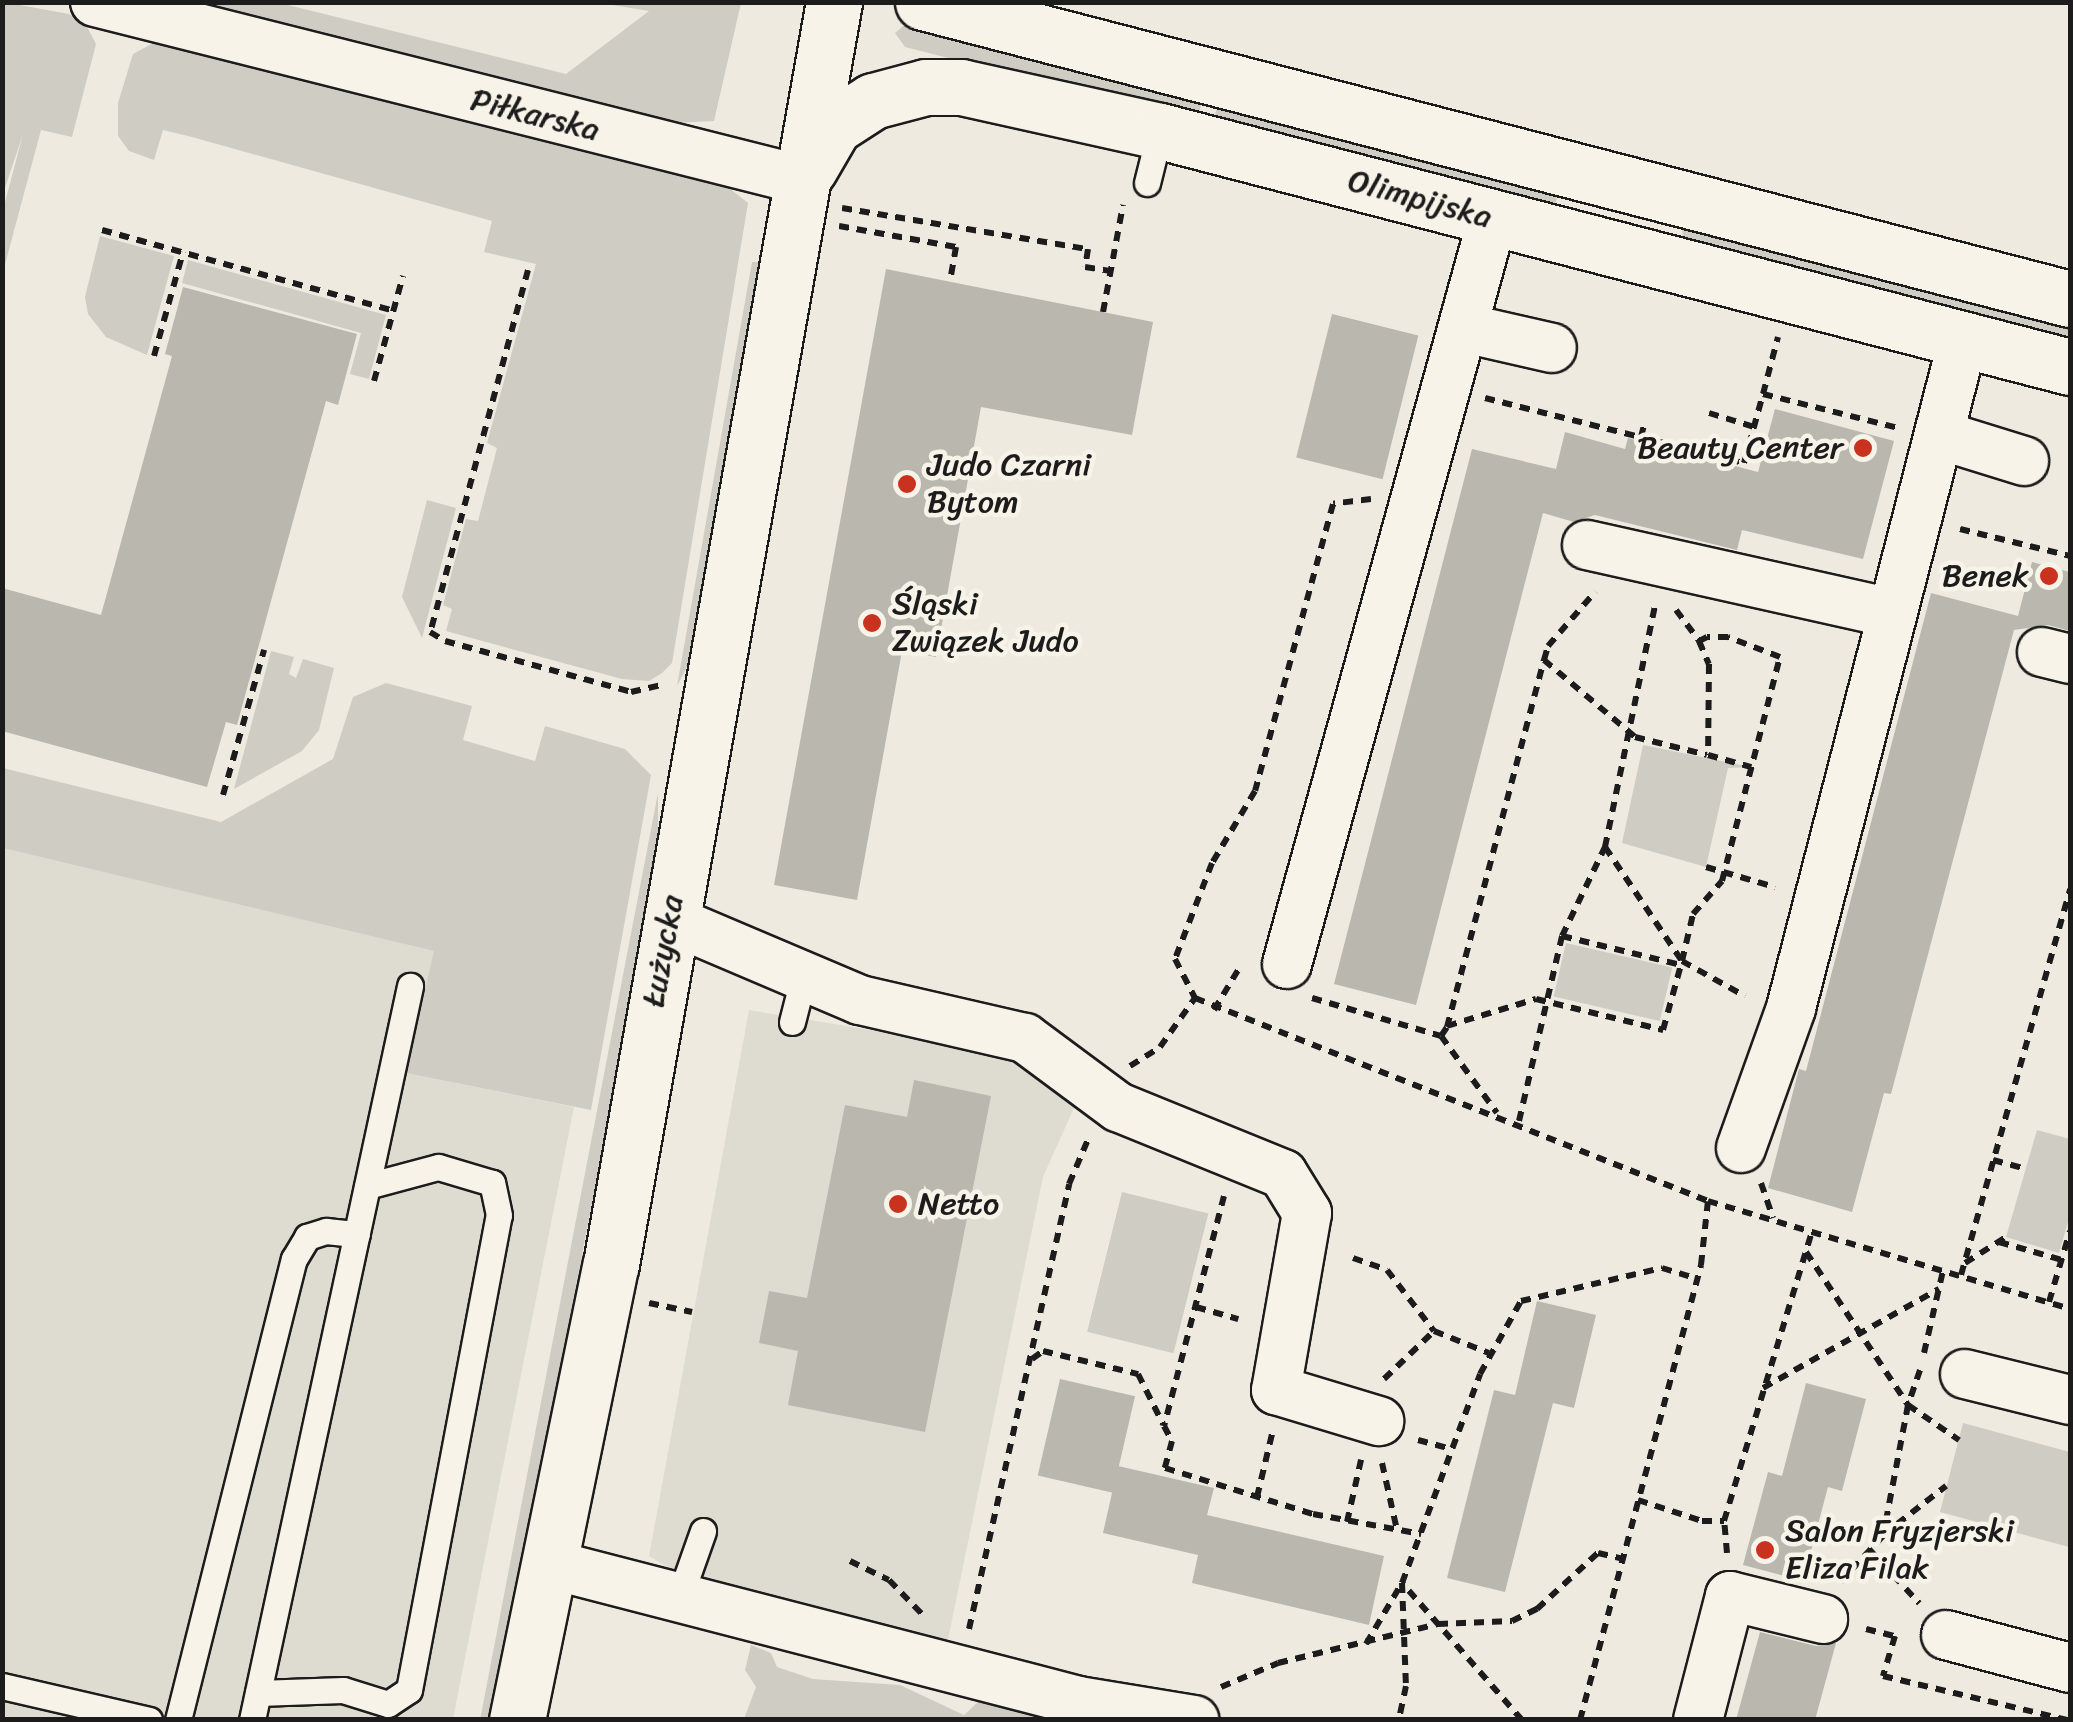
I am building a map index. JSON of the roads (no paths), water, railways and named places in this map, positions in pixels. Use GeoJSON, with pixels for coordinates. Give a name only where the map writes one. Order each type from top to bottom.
{"type":"FeatureCollection","features":[{"type":"Feature","properties":{"kind":"street"},"geometry":{"type":"LineString","coordinates":[[821,203],[834,2]]}},
{"type":"Feature","properties":{"kind":"street","name":"Olimpijska"},"geometry":{"type":"LineString","coordinates":[[923,2],[1628,188],[2070,299]]}},
{"type":"Feature","properties":{"kind":"street","name":"Piłkarska"},"geometry":{"type":"LineString","coordinates":[[114,13],[821,203]]}},
{"type":"Feature","properties":{"kind":"street","name":"Olimpijska"},"geometry":{"type":"LineString","coordinates":[[821,203],[834,126],[873,101],[926,88],[1006,95],[1160,131],[2070,367]]}},
{"type":"Feature","properties":{"kind":"street"},"geometry":{"type":"LineString","coordinates":[[1611,249],[1628,188]]}},
{"type":"Feature","properties":{"kind":"street","name":"Łużycka"},"geometry":{"type":"LineString","coordinates":[[517,1720],[552,1565],[669,919],[689,737],[821,203]]}},
{"type":"Feature","properties":{"kind":"street"},"geometry":{"type":"LineString","coordinates":[[1274,974],[1448,389],[1493,218]]}},
{"type":"Feature","properties":{"kind":"street"},"geometry":{"type":"LineString","coordinates":[[1464,328],[1552,348]]}},
{"type":"Feature","properties":{"kind":"street"},"geometry":{"type":"LineString","coordinates":[[1741,1148],[1791,1008],[1919,519],[1926,433],[1964,340]]}},
{"type":"Feature","properties":{"kind":"street"},"geometry":{"type":"LineString","coordinates":[[1926,433],[2024,461]]}},
{"type":"Feature","properties":{"kind":"street"},"geometry":{"type":"LineString","coordinates":[[1592,567],[1892,613]]}},
{"type":"Feature","properties":{"kind":"street"},"geometry":{"type":"LineString","coordinates":[[669,919],[694,924],[798,1000],[860,1000],[1025,1038],[1108,1098],[1153,1124],[1207,1139],[1283,1174],[1307,1212],[1276,1390],[1382,1432]]}},
{"type":"Feature","properties":{"kind":"street"},"geometry":{"type":"LineString","coordinates":[[1965,1374],[2070,1400]]}},
{"type":"Feature","properties":{"kind":"street"},"geometry":{"type":"LineString","coordinates":[[552,1565],[1079,1701],[1183,1717]]}},
{"type":"Feature","properties":{"kind":"street"},"geometry":{"type":"LineString","coordinates":[[1698,1720],[1730,1596],[1823,1619]]}},
{"type":"Feature","properties":{"kind":"street"},"geometry":{"type":"LineString","coordinates":[[1946,1635],[2070,1668]]}},
{"type":"Feature","properties":{"kind":"lane"},"geometry":{"type":"LineString","coordinates":[[1147,183],[1160,131]]}},
{"type":"Feature","properties":{"kind":"lane"},"geometry":{"type":"LineString","coordinates":[[252,1720],[410,986]]}},
{"type":"Feature","properties":{"kind":"lane"},"geometry":{"type":"LineString","coordinates":[[258,1693],[343,1690],[388,1704],[409,1690],[498,1215],[492,1183],[438,1167],[367,1186]]}},
{"type":"Feature","properties":{"kind":"lane"},"geometry":{"type":"LineString","coordinates":[[178,1720],[294,1259],[308,1238],[326,1230],[356,1234]]}},
{"type":"Feature","properties":{"kind":"lane"},"geometry":{"type":"LineString","coordinates":[[680,1596],[704,1531]]}},
{"type":"Feature","properties":{"kind":"lane"},"geometry":{"type":"LineString","coordinates":[[2,1686],[149,1720]]}},
{"type":"Feature","properties":{"kind":"place","name":"Beauty Center"},"geometry":{"type":"Point","coordinates":[1863,448]}},
{"type":"Feature","properties":{"kind":"place","name":"Judo Czarni Bytom"},"geometry":{"type":"Point","coordinates":[907,484]}},
{"type":"Feature","properties":{"kind":"place","name":"Benek"},"geometry":{"type":"Point","coordinates":[2049,576]}},
{"type":"Feature","properties":{"kind":"place","name":"Śląski Związek Judo"},"geometry":{"type":"Point","coordinates":[872,623]}},
{"type":"Feature","properties":{"kind":"place","name":"Netto"},"geometry":{"type":"Point","coordinates":[898,1204]}},
{"type":"Feature","properties":{"kind":"place","name":"Salon Fryzjerski Eliza Filak"},"geometry":{"type":"Point","coordinates":[1765,1550]}}]}
